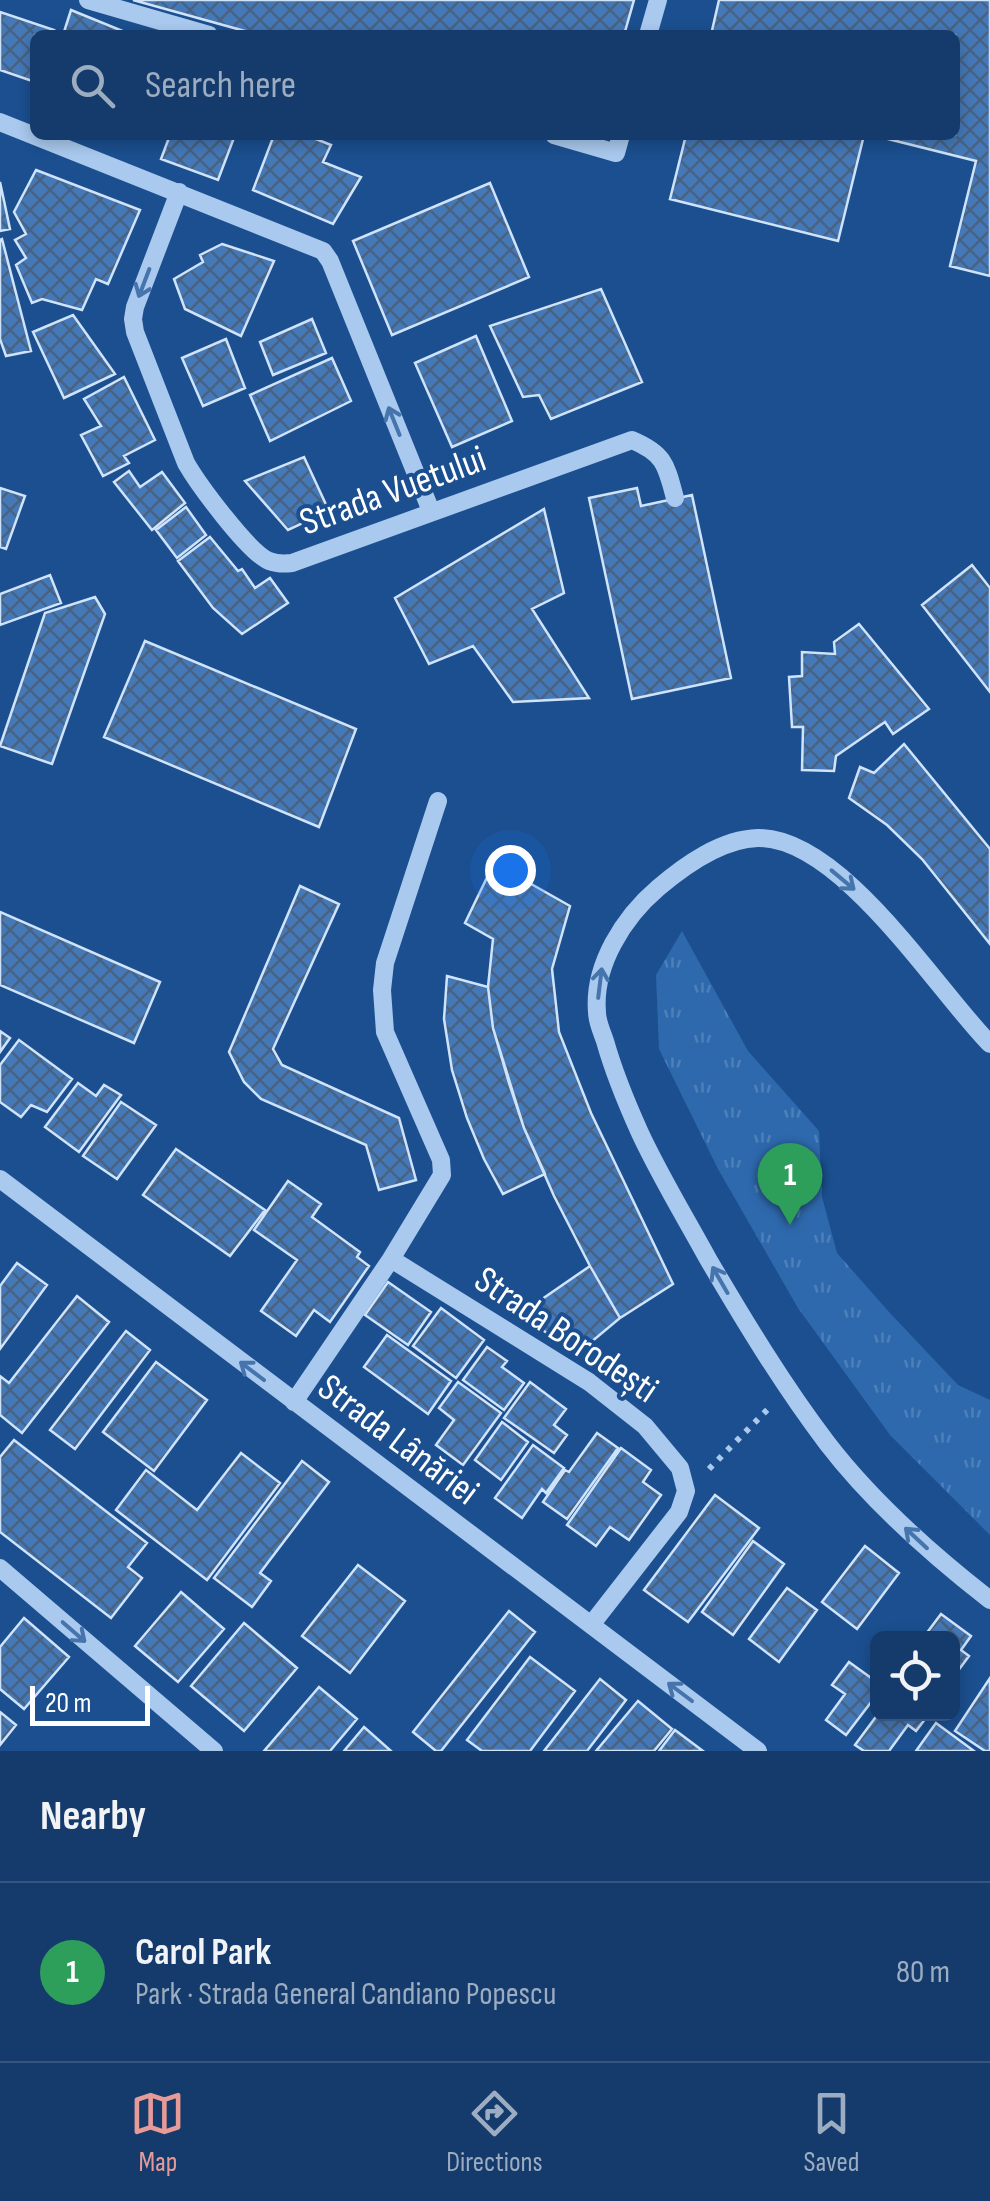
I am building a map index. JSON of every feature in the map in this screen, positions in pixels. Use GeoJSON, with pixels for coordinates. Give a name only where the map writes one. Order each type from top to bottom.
{"type":"FeatureCollection","features":[{"type":"Feature","properties":{"kind":"street"},"geometry":{"type":"LineString","coordinates":[[88,0],[192,30]]}},
{"type":"Feature","properties":{"kind":"street"},"geometry":{"type":"LineString","coordinates":[[649,30],[658,0]]}},
{"type":"Feature","properties":{"kind":"street"},"geometry":{"type":"LineString","coordinates":[[0,122],[30,134]]}},
{"type":"Feature","properties":{"kind":"street"},"geometry":{"type":"LineString","coordinates":[[46,140],[322,251],[330,261],[431,511]]}},
{"type":"Feature","properties":{"kind":"street"},"geometry":{"type":"LineString","coordinates":[[571,140],[616,153],[620,140]]}},
{"type":"Feature","properties":{"kind":"street","name":"Strada Vuetului"},"geometry":{"type":"LineString","coordinates":[[179,192],[135,307],[134,332],[186,463],[202,489],[258,554],[281,564],[292,563],[632,440],[652,448],[664,459],[675,498]]}},
{"type":"Feature","properties":{"kind":"street"},"geometry":{"type":"LineString","coordinates":[[294,1402],[391,1259],[442,1175],[441,1160],[385,1032],[382,990],[385,963],[438,800]]}},
{"type":"Feature","properties":{"kind":"street"},"geometry":{"type":"LineString","coordinates":[[990,1044],[886,921],[849,884],[818,860],[786,843],[758,838],[726,844],[688,865],[655,890],[620,931],[602,966],[596,1013],[616,1079],[656,1168],[734,1303],[829,1446],[924,1546],[990,1600]]}},
{"type":"Feature","properties":{"kind":"street","name":"Strada Lânăriei"},"geometry":{"type":"LineString","coordinates":[[0,1179],[758,1751]]}},
{"type":"Feature","properties":{"kind":"street","name":"Strada Borodești"},"geometry":{"type":"LineString","coordinates":[[391,1259],[618,1404],[665,1448],[680,1468],[686,1491]]}},
{"type":"Feature","properties":{"kind":"street"},"geometry":{"type":"LineString","coordinates":[[591,1625],[679,1512],[686,1491]]}},
{"type":"Feature","properties":{"kind":"street"},"geometry":{"type":"LineString","coordinates":[[0,1568],[214,1751]]}},
{"type":"Feature","properties":{"kind":"path"},"geometry":{"type":"LineString","coordinates":[[686,1491],[788,1389]]}},
{"type":"Feature","properties":{"kind":"green space"},"geometry":{"type":"Polygon","coordinates":[[[682,931],[748,1051],[819,1131],[822,1197],[837,1253],[958,1385],[990,1400],[990,1535],[890,1435],[798,1308],[718,1169],[659,1049],[656,975],[682,931]]]}},
{"type":"Feature","properties":{"kind":"building"},"geometry":{"type":"Polygon","coordinates":[[[133,0],[634,0],[625,30],[241,30],[133,0]]]}},
{"type":"Feature","properties":{"kind":"building"},"geometry":{"type":"Polygon","coordinates":[[[719,0],[990,0],[990,276],[950,266],[976,161],[892,140],[960,140],[960,30],[712,30],[719,0]]]}},
{"type":"Feature","properties":{"kind":"building"},"geometry":{"type":"Polygon","coordinates":[[[71,10],[120,30],[65,30],[71,10]]]}},
{"type":"Feature","properties":{"kind":"building"},"geometry":{"type":"Polygon","coordinates":[[[0,12],[54,30],[30,30],[30,80],[0,70],[0,12]]]}},
{"type":"Feature","properties":{"kind":"building"},"geometry":{"type":"Polygon","coordinates":[[[168,140],[233,140],[218,180],[161,159],[168,140]]]}},
{"type":"Feature","properties":{"kind":"building"},"geometry":{"type":"Polygon","coordinates":[[[272,140],[318,140],[331,145],[323,162],[361,177],[333,224],[253,190],[272,140]]]}},
{"type":"Feature","properties":{"kind":"building"},"geometry":{"type":"Polygon","coordinates":[[[685,140],[863,140],[838,241],[670,199],[685,140]]]}},
{"type":"Feature","properties":{"kind":"building"},"geometry":{"type":"Polygon","coordinates":[[[36,170],[140,210],[108,284],[96,279],[82,310],[42,299],[32,303],[16,265],[26,258],[15,240],[26,234],[14,212],[36,170]]]}},
{"type":"Feature","properties":{"kind":"building"},"geometry":{"type":"Polygon","coordinates":[[[0,182],[10,229],[0,231],[0,182]]]}},
{"type":"Feature","properties":{"kind":"building"},"geometry":{"type":"Polygon","coordinates":[[[490,183],[529,277],[392,335],[353,241],[490,183]]]}},
{"type":"Feature","properties":{"kind":"building"},"geometry":{"type":"Polygon","coordinates":[[[2,239],[31,351],[6,356],[0,339],[2,239]]]}},
{"type":"Feature","properties":{"kind":"building"},"geometry":{"type":"Polygon","coordinates":[[[222,244],[274,261],[241,336],[185,309],[174,279],[203,262],[200,255],[222,244]]]}},
{"type":"Feature","properties":{"kind":"building"},"geometry":{"type":"Polygon","coordinates":[[[601,289],[642,382],[551,419],[539,395],[523,397],[490,326],[601,289]]]}},
{"type":"Feature","properties":{"kind":"building"},"geometry":{"type":"Polygon","coordinates":[[[73,315],[115,374],[64,398],[33,332],[73,315]]]}},
{"type":"Feature","properties":{"kind":"building"},"geometry":{"type":"Polygon","coordinates":[[[312,319],[326,353],[273,375],[260,342],[312,319]]]}},
{"type":"Feature","properties":{"kind":"building"},"geometry":{"type":"Polygon","coordinates":[[[476,336],[512,421],[452,447],[415,363],[476,336]]]}},
{"type":"Feature","properties":{"kind":"building"},"geometry":{"type":"Polygon","coordinates":[[[226,339],[245,388],[203,406],[182,358],[226,339]]]}},
{"type":"Feature","properties":{"kind":"building"},"geometry":{"type":"Polygon","coordinates":[[[332,358],[351,401],[270,441],[250,395],[332,358]]]}},
{"type":"Feature","properties":{"kind":"building"},"geometry":{"type":"Polygon","coordinates":[[[124,377],[155,440],[124,456],[129,463],[103,476],[81,435],[101,426],[84,399],[124,377]]]}},
{"type":"Feature","properties":{"kind":"building"},"geometry":{"type":"Polygon","coordinates":[[[304,457],[329,511],[288,530],[245,481],[304,457]]]}},
{"type":"Feature","properties":{"kind":"building"},"geometry":{"type":"Polygon","coordinates":[[[129,471],[140,487],[162,472],[185,503],[152,530],[114,482],[129,471]]]}},
{"type":"Feature","properties":{"kind":"building"},"geometry":{"type":"Polygon","coordinates":[[[0,488],[25,496],[6,549],[0,547],[0,488]]]}},
{"type":"Feature","properties":{"kind":"building"},"geometry":{"type":"Polygon","coordinates":[[[637,488],[641,506],[692,495],[731,678],[632,699],[589,498],[637,488]]]}},
{"type":"Feature","properties":{"kind":"building"},"geometry":{"type":"Polygon","coordinates":[[[186,507],[206,535],[177,558],[156,530],[186,507]]]}},
{"type":"Feature","properties":{"kind":"building"},"geometry":{"type":"Polygon","coordinates":[[[544,509],[564,593],[532,609],[589,698],[513,702],[473,646],[429,664],[395,598],[544,509]]]}},
{"type":"Feature","properties":{"kind":"building"},"geometry":{"type":"Polygon","coordinates":[[[210,537],[255,588],[270,578],[288,603],[242,634],[213,608],[178,561],[210,537]]]}},
{"type":"Feature","properties":{"kind":"building"},"geometry":{"type":"Polygon","coordinates":[[[972,565],[990,588],[990,692],[922,605],[972,565]]]}},
{"type":"Feature","properties":{"kind":"building"},"geometry":{"type":"Polygon","coordinates":[[[50,575],[61,603],[0,625],[0,594],[50,575]]]}},
{"type":"Feature","properties":{"kind":"building"},"geometry":{"type":"Polygon","coordinates":[[[95,597],[105,614],[52,764],[0,746],[45,613],[95,597]]]}},
{"type":"Feature","properties":{"kind":"building"},"geometry":{"type":"Polygon","coordinates":[[[859,624],[929,709],[893,734],[885,722],[836,756],[834,771],[802,770],[803,727],[792,727],[789,677],[802,676],[802,652],[835,654],[834,642],[859,624]]]}},
{"type":"Feature","properties":{"kind":"building"},"geometry":{"type":"Polygon","coordinates":[[[145,641],[356,729],[319,827],[104,737],[145,641]]]}},
{"type":"Feature","properties":{"kind":"building"},"geometry":{"type":"Polygon","coordinates":[[[904,744],[990,849],[990,944],[922,859],[887,825],[849,798],[860,767],[874,773],[904,744]]]}},
{"type":"Feature","properties":{"kind":"building"},"geometry":{"type":"Polygon","coordinates":[[[494,863],[570,906],[552,969],[559,1032],[591,1113],[673,1284],[620,1318],[554,1196],[524,1128],[493,1028],[488,987],[493,939],[465,923],[494,863]]]}},
{"type":"Feature","properties":{"kind":"building"},"geometry":{"type":"Polygon","coordinates":[[[300,886],[339,904],[273,1049],[282,1065],[399,1118],[416,1180],[379,1190],[366,1145],[261,1099],[244,1082],[229,1052],[300,886]]]}},
{"type":"Feature","properties":{"kind":"building"},"geometry":{"type":"Polygon","coordinates":[[[0,912],[160,982],[134,1043],[0,985],[0,912]]]}},
{"type":"Feature","properties":{"kind":"building"},"geometry":{"type":"Polygon","coordinates":[[[447,976],[488,987],[493,1028],[509,1083],[545,1174],[503,1194],[467,1118],[452,1070],[444,1019],[447,976]]]}},
{"type":"Feature","properties":{"kind":"building"},"geometry":{"type":"Polygon","coordinates":[[[0,1031],[10,1038],[0,1052],[0,1031]]]}},
{"type":"Feature","properties":{"kind":"building"},"geometry":{"type":"Polygon","coordinates":[[[19,1040],[72,1079],[47,1112],[31,1105],[21,1117],[0,1102],[0,1065],[19,1040]]]}},
{"type":"Feature","properties":{"kind":"building"},"geometry":{"type":"Polygon","coordinates":[[[78,1083],[96,1096],[104,1085],[121,1095],[79,1152],[45,1127],[78,1083]]]}},
{"type":"Feature","properties":{"kind":"building"},"geometry":{"type":"Polygon","coordinates":[[[121,1102],[156,1125],[117,1179],[83,1156],[121,1102]]]}},
{"type":"Feature","properties":{"kind":"building"},"geometry":{"type":"Polygon","coordinates":[[[176,1149],[265,1210],[230,1256],[143,1195],[176,1149]]]}},
{"type":"Feature","properties":{"kind":"building"},"geometry":{"type":"Polygon","coordinates":[[[288,1181],[321,1204],[312,1217],[360,1252],[357,1257],[369,1266],[330,1322],[314,1310],[296,1336],[261,1311],[297,1260],[254,1230],[288,1181]]]}},
{"type":"Feature","properties":{"kind":"building"},"geometry":{"type":"Polygon","coordinates":[[[17,1263],[47,1285],[0,1349],[0,1286],[17,1263]]]}},
{"type":"Feature","properties":{"kind":"building"},"geometry":{"type":"Polygon","coordinates":[[[590,1266],[620,1318],[578,1353],[519,1315],[590,1266]]]}},
{"type":"Feature","properties":{"kind":"building"},"geometry":{"type":"Polygon","coordinates":[[[388,1282],[431,1312],[408,1345],[365,1315],[388,1282]]]}},
{"type":"Feature","properties":{"kind":"building"},"geometry":{"type":"Polygon","coordinates":[[[77,1296],[109,1322],[22,1433],[0,1415],[0,1376],[9,1383],[77,1296]]]}},
{"type":"Feature","properties":{"kind":"building"},"geometry":{"type":"Polygon","coordinates":[[[441,1308],[484,1340],[456,1378],[413,1346],[441,1308]]]}},
{"type":"Feature","properties":{"kind":"building"},"geometry":{"type":"Polygon","coordinates":[[[126,1331],[150,1350],[75,1449],[50,1430],[126,1331]]]}},
{"type":"Feature","properties":{"kind":"building"},"geometry":{"type":"Polygon","coordinates":[[[387,1335],[451,1381],[428,1414],[364,1367],[387,1335]]]}},
{"type":"Feature","properties":{"kind":"building"},"geometry":{"type":"Polygon","coordinates":[[[487,1347],[507,1361],[502,1367],[524,1383],[504,1410],[463,1380],[487,1347]]]}},
{"type":"Feature","properties":{"kind":"building"},"geometry":{"type":"Polygon","coordinates":[[[156,1362],[207,1400],[154,1471],[103,1432],[156,1362]]]}},
{"type":"Feature","properties":{"kind":"building"},"geometry":{"type":"Polygon","coordinates":[[[458,1382],[501,1413],[463,1465],[436,1445],[454,1420],[439,1408],[458,1382]]]}},
{"type":"Feature","properties":{"kind":"building"},"geometry":{"type":"Polygon","coordinates":[[[530,1382],[566,1409],[554,1425],[567,1435],[554,1453],[504,1418],[530,1382]]]}},
{"type":"Feature","properties":{"kind":"building"},"geometry":{"type":"Polygon","coordinates":[[[502,1422],[528,1442],[501,1480],[475,1460],[502,1422]]]}},
{"type":"Feature","properties":{"kind":"building"},"geometry":{"type":"Polygon","coordinates":[[[597,1433],[618,1448],[567,1519],[543,1502],[597,1433]]]}},
{"type":"Feature","properties":{"kind":"building"},"geometry":{"type":"Polygon","coordinates":[[[14,1440],[147,1543],[128,1567],[142,1578],[111,1618],[0,1532],[0,1457],[14,1440]]]}},
{"type":"Feature","properties":{"kind":"building"},"geometry":{"type":"Polygon","coordinates":[[[533,1445],[564,1468],[546,1493],[542,1489],[522,1518],[495,1498],[533,1445]]]}},
{"type":"Feature","properties":{"kind":"building"},"geometry":{"type":"Polygon","coordinates":[[[621,1448],[651,1470],[643,1482],[661,1495],[629,1540],[610,1527],[596,1546],[567,1525],[621,1448]]]}},
{"type":"Feature","properties":{"kind":"building"},"geometry":{"type":"Polygon","coordinates":[[[241,1453],[280,1483],[207,1580],[116,1510],[146,1470],[197,1510],[241,1453]]]}},
{"type":"Feature","properties":{"kind":"building"},"geometry":{"type":"Polygon","coordinates":[[[302,1461],[329,1482],[260,1573],[271,1581],[252,1607],[214,1578],[302,1461]]]}},
{"type":"Feature","properties":{"kind":"building"},"geometry":{"type":"Polygon","coordinates":[[[715,1495],[759,1528],[688,1622],[644,1590],[715,1495]]]}},
{"type":"Feature","properties":{"kind":"building"},"geometry":{"type":"Polygon","coordinates":[[[753,1541],[784,1564],[733,1635],[702,1612],[753,1541]]]}},
{"type":"Feature","properties":{"kind":"building"},"geometry":{"type":"Polygon","coordinates":[[[865,1546],[899,1573],[857,1629],[822,1602],[865,1546]]]}},
{"type":"Feature","properties":{"kind":"building"},"geometry":{"type":"Polygon","coordinates":[[[358,1565],[405,1601],[350,1673],[302,1636],[358,1565]]]}},
{"type":"Feature","properties":{"kind":"building"},"geometry":{"type":"Polygon","coordinates":[[[787,1588],[817,1610],[779,1662],[749,1639],[787,1588]]]}},
{"type":"Feature","properties":{"kind":"building"},"geometry":{"type":"Polygon","coordinates":[[[181,1592],[224,1629],[178,1682],[135,1646],[181,1592]]]}},
{"type":"Feature","properties":{"kind":"building"},"geometry":{"type":"Polygon","coordinates":[[[509,1611],[535,1632],[441,1751],[436,1751],[413,1732],[509,1611]]]}},
{"type":"Feature","properties":{"kind":"building"},"geometry":{"type":"Polygon","coordinates":[[[941,1614],[971,1636],[961,1650],[969,1656],[960,1668],[960,1631],[928,1631],[941,1614]]]}},
{"type":"Feature","properties":{"kind":"building"},"geometry":{"type":"Polygon","coordinates":[[[24,1618],[69,1657],[24,1709],[0,1689],[0,1647],[24,1618]]]}},
{"type":"Feature","properties":{"kind":"building"},"geometry":{"type":"Polygon","coordinates":[[[244,1623],[297,1668],[244,1731],[191,1686],[244,1623]]]}},
{"type":"Feature","properties":{"kind":"building"},"geometry":{"type":"Polygon","coordinates":[[[530,1657],[575,1691],[530,1751],[482,1751],[467,1740],[530,1657]]]}},
{"type":"Feature","properties":{"kind":"building"},"geometry":{"type":"Polygon","coordinates":[[[849,1662],[870,1677],[870,1704],[846,1735],[826,1720],[845,1694],[832,1685],[849,1662]]]}},
{"type":"Feature","properties":{"kind":"building"},"geometry":{"type":"Polygon","coordinates":[[[990,1678],[990,1751],[985,1751],[955,1731],[990,1678]]]}},
{"type":"Feature","properties":{"kind":"building"},"geometry":{"type":"Polygon","coordinates":[[[600,1679],[626,1700],[587,1751],[544,1751],[600,1679]]]}},
{"type":"Feature","properties":{"kind":"building"},"geometry":{"type":"Polygon","coordinates":[[[319,1687],[357,1719],[330,1751],[264,1751],[319,1687]]]}},
{"type":"Feature","properties":{"kind":"building"},"geometry":{"type":"Polygon","coordinates":[[[638,1701],[672,1729],[654,1751],[596,1751],[638,1701]]]}},
{"type":"Feature","properties":{"kind":"building"},"geometry":{"type":"Polygon","coordinates":[[[0,1712],[16,1725],[0,1745],[0,1712]]]}},
{"type":"Feature","properties":{"kind":"building"},"geometry":{"type":"Polygon","coordinates":[[[873,1721],[924,1721],[916,1731],[908,1725],[889,1751],[864,1751],[855,1745],[873,1721]]]}},
{"type":"Feature","properties":{"kind":"building"},"geometry":{"type":"Polygon","coordinates":[[[936,1723],[974,1751],[916,1751],[936,1723]]]}},
{"type":"Feature","properties":{"kind":"building"},"geometry":{"type":"Polygon","coordinates":[[[364,1727],[391,1751],[344,1751],[364,1727]]]}},
{"type":"Feature","properties":{"kind":"building"},"geometry":{"type":"Polygon","coordinates":[[[675,1730],[703,1751],[659,1751],[675,1730]]]}},
{"type":"Feature","properties":{"kind":"place","name":"Carol Park"},"geometry":{"type":"Point","coordinates":[790,1225]}}]}
